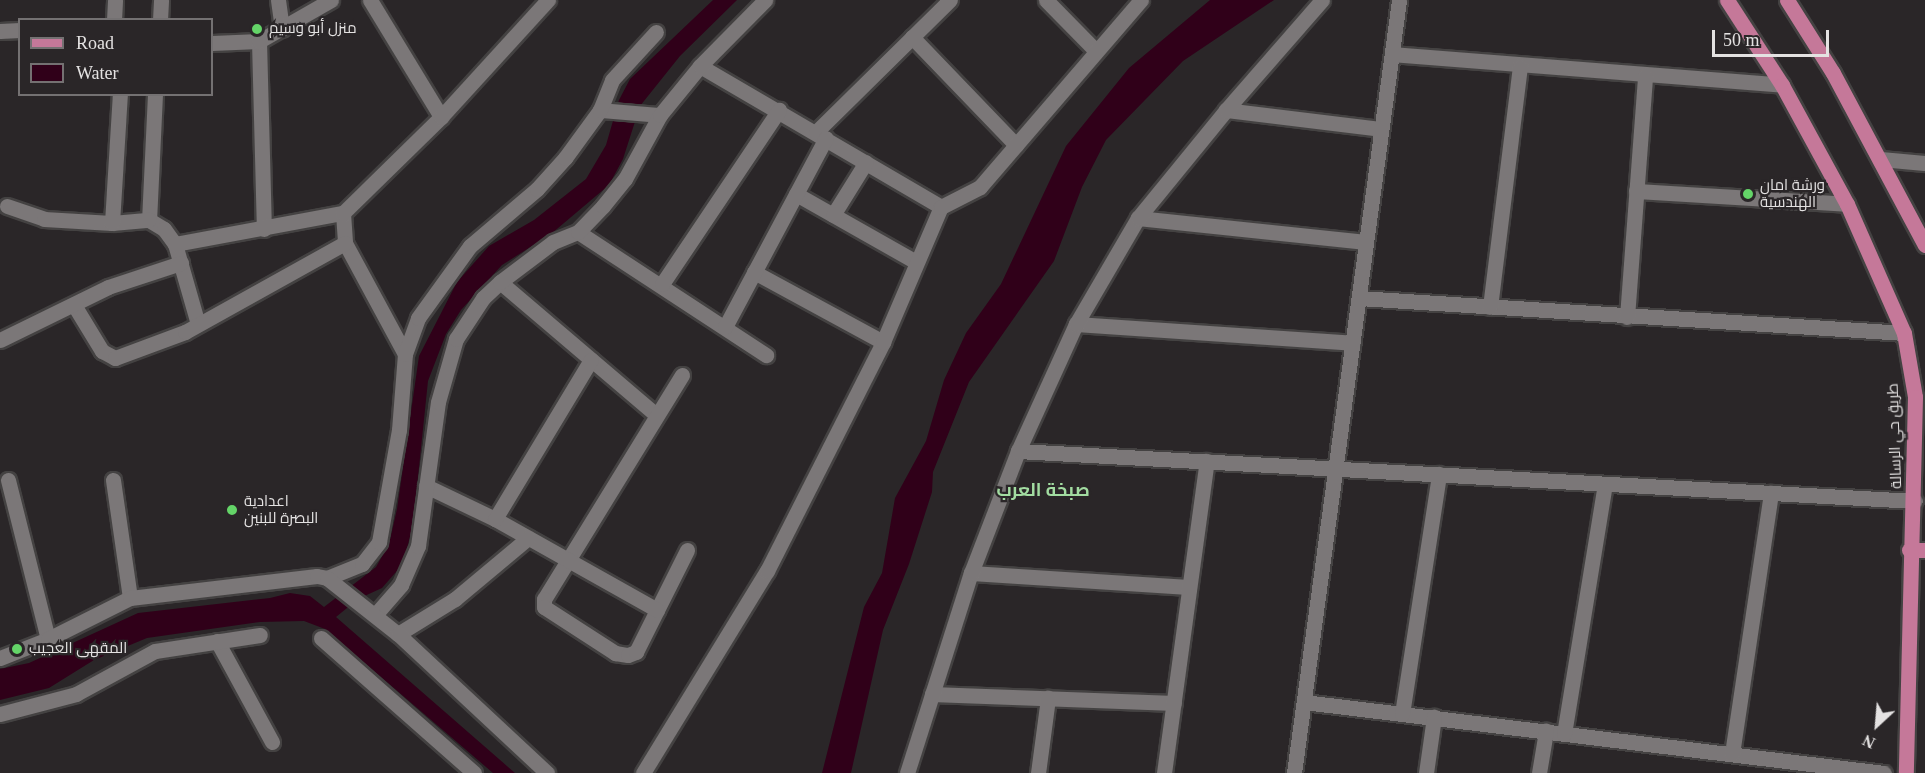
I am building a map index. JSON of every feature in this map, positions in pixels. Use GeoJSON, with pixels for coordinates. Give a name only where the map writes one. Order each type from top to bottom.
{"type":"FeatureCollection","features":[{"type":"Feature","properties":{"kind":"main road","name":"طريق حي الرسالة"},"geometry":{"type":"LineString","coordinates":[[1727,0],[1782,85],[1847,204],[1904,333],[1915,398],[1915,501],[1909,550],[1906,773]]}},
{"type":"Feature","properties":{"kind":"main road"},"geometry":{"type":"LineString","coordinates":[[1786,0],[1818,46],[1925,245]]}},
{"type":"Feature","properties":{"kind":"main road"},"geometry":{"type":"LineString","coordinates":[[1909,550],[1925,550]]}},
{"type":"Feature","properties":{"kind":"street"},"geometry":{"type":"LineString","coordinates":[[114,18],[115,0]]}},
{"type":"Feature","properties":{"kind":"street"},"geometry":{"type":"LineString","coordinates":[[160,18],[161,0]]}},
{"type":"Feature","properties":{"kind":"street"},"geometry":{"type":"LineString","coordinates":[[278,0],[282,29]]}},
{"type":"Feature","properties":{"kind":"street"},"geometry":{"type":"LineString","coordinates":[[213,43],[259,41],[331,0]]}},
{"type":"Feature","properties":{"kind":"street"},"geometry":{"type":"LineString","coordinates":[[370,0],[441,117]]}},
{"type":"Feature","properties":{"kind":"street"},"geometry":{"type":"LineString","coordinates":[[175,244],[343,213],[441,117],[548,0]]}},
{"type":"Feature","properties":{"kind":"street"},"geometry":{"type":"LineString","coordinates":[[375,615],[401,585],[418,546],[438,402],[453,349],[483,298],[500,282],[553,242],[578,232],[625,179],[653,114],[765,0]]}},
{"type":"Feature","properties":{"kind":"street"},"geometry":{"type":"LineString","coordinates":[[725,327],[796,194],[821,135],[912,37],[950,0]]}},
{"type":"Feature","properties":{"kind":"street"},"geometry":{"type":"LineString","coordinates":[[1046,0],[1096,51]]}},
{"type":"Feature","properties":{"kind":"street"},"geometry":{"type":"LineString","coordinates":[[643,773],[766,571],[882,342],[941,207],[980,187],[1141,0]]}},
{"type":"Feature","properties":{"kind":"street"},"geometry":{"type":"LineString","coordinates":[[907,773],[971,573],[1018,451],[1077,324],[1138,218],[1226,110],[1322,0]]}},
{"type":"Feature","properties":{"kind":"street"},"geometry":{"type":"LineString","coordinates":[[1294,773],[1399,0]]}},
{"type":"Feature","properties":{"kind":"street"},"geometry":{"type":"LineString","coordinates":[[0,31],[18,30]]}},
{"type":"Feature","properties":{"kind":"street"},"geometry":{"type":"LineString","coordinates":[[332,582],[362,564],[379,542],[399,430],[405,354],[418,318],[470,246],[537,189],[606,110],[612,80],[656,32]]}},
{"type":"Feature","properties":{"kind":"street"},"geometry":{"type":"LineString","coordinates":[[912,37],[1016,145]]}},
{"type":"Feature","properties":{"kind":"street"},"geometry":{"type":"LineString","coordinates":[[259,41],[264,229]]}},
{"type":"Feature","properties":{"kind":"street"},"geometry":{"type":"LineString","coordinates":[[1392,54],[1520,67],[1782,85]]}},
{"type":"Feature","properties":{"kind":"street"},"geometry":{"type":"LineString","coordinates":[[700,66],[779,110],[941,207]]}},
{"type":"Feature","properties":{"kind":"street"},"geometry":{"type":"LineString","coordinates":[[1490,307],[1520,67]]}},
{"type":"Feature","properties":{"kind":"street"},"geometry":{"type":"LineString","coordinates":[[1627,316],[1645,76]]}},
{"type":"Feature","properties":{"kind":"street"},"geometry":{"type":"LineString","coordinates":[[112,223],[120,96]]}},
{"type":"Feature","properties":{"kind":"street"},"geometry":{"type":"LineString","coordinates":[[149,220],[155,96]]}},
{"type":"Feature","properties":{"kind":"street"},"geometry":{"type":"LineString","coordinates":[[606,110],[653,114]]}},
{"type":"Feature","properties":{"kind":"street"},"geometry":{"type":"LineString","coordinates":[[662,284],[779,110]]}},
{"type":"Feature","properties":{"kind":"street"},"geometry":{"type":"LineString","coordinates":[[1226,110],[1381,129]]}},
{"type":"Feature","properties":{"kind":"street"},"geometry":{"type":"LineString","coordinates":[[1880,159],[1925,163]]}},
{"type":"Feature","properties":{"kind":"street"},"geometry":{"type":"LineString","coordinates":[[833,215],[866,162]]}},
{"type":"Feature","properties":{"kind":"street"},"geometry":{"type":"LineString","coordinates":[[1636,191],[1847,204]]}},
{"type":"Feature","properties":{"kind":"street"},"geometry":{"type":"LineString","coordinates":[[796,194],[916,262]]}},
{"type":"Feature","properties":{"kind":"street"},"geometry":{"type":"LineString","coordinates":[[7,206],[45,219],[112,223],[149,220],[164,229],[175,244],[198,324]]}},
{"type":"Feature","properties":{"kind":"street"},"geometry":{"type":"LineString","coordinates":[[343,213],[345,243],[405,354]]}},
{"type":"Feature","properties":{"kind":"street"},"geometry":{"type":"LineString","coordinates":[[1138,218],[1366,242]]}},
{"type":"Feature","properties":{"kind":"street"},"geometry":{"type":"LineString","coordinates":[[578,232],[662,284],[766,355]]}},
{"type":"Feature","properties":{"kind":"street"},"geometry":{"type":"LineString","coordinates":[[74,305],[107,357],[115,358],[198,324],[345,243]]}},
{"type":"Feature","properties":{"kind":"street"},"geometry":{"type":"LineString","coordinates":[[0,340],[108,287],[181,262]]}},
{"type":"Feature","properties":{"kind":"street"},"geometry":{"type":"LineString","coordinates":[[754,272],[882,342]]}},
{"type":"Feature","properties":{"kind":"street"},"geometry":{"type":"LineString","coordinates":[[500,282],[656,415]]}},
{"type":"Feature","properties":{"kind":"street"},"geometry":{"type":"LineString","coordinates":[[1359,298],[1904,333]]}},
{"type":"Feature","properties":{"kind":"street"},"geometry":{"type":"LineString","coordinates":[[1077,324],[1352,343]]}},
{"type":"Feature","properties":{"kind":"street"},"geometry":{"type":"LineString","coordinates":[[495,519],[591,360]]}},
{"type":"Feature","properties":{"kind":"street"},"geometry":{"type":"LineString","coordinates":[[681,375],[567,560],[544,599],[544,607],[615,653],[628,655],[636,652],[687,550]]}},
{"type":"Feature","properties":{"kind":"street"},"geometry":{"type":"LineString","coordinates":[[1018,451],[1915,501]]}},
{"type":"Feature","properties":{"kind":"street"},"geometry":{"type":"LineString","coordinates":[[1164,773],[1207,461]]}},
{"type":"Feature","properties":{"kind":"street"},"geometry":{"type":"LineString","coordinates":[[1402,714],[1439,474]]}},
{"type":"Feature","properties":{"kind":"street"},"geometry":{"type":"LineString","coordinates":[[8,480],[48,639]]}},
{"type":"Feature","properties":{"kind":"street"},"geometry":{"type":"LineString","coordinates":[[113,480],[130,598]]}},
{"type":"Feature","properties":{"kind":"street"},"geometry":{"type":"LineString","coordinates":[[1564,734],[1605,484]]}},
{"type":"Feature","properties":{"kind":"street"},"geometry":{"type":"LineString","coordinates":[[426,486],[495,519],[657,610]]}},
{"type":"Feature","properties":{"kind":"street"},"geometry":{"type":"LineString","coordinates":[[1732,754],[1771,493]]}},
{"type":"Feature","properties":{"kind":"street"},"geometry":{"type":"LineString","coordinates":[[398,634],[455,599],[528,538]]}},
{"type":"Feature","properties":{"kind":"street"},"geometry":{"type":"LineString","coordinates":[[971,573],[1190,587]]}},
{"type":"Feature","properties":{"kind":"street"},"geometry":{"type":"LineString","coordinates":[[0,658],[48,639],[130,598],[317,576],[332,582],[398,634],[547,773]]}},
{"type":"Feature","properties":{"kind":"street"},"geometry":{"type":"LineString","coordinates":[[0,714],[76,694],[155,651],[260,635]]}},
{"type":"Feature","properties":{"kind":"street"},"geometry":{"type":"LineString","coordinates":[[321,638],[474,773]]}},
{"type":"Feature","properties":{"kind":"street"},"geometry":{"type":"LineString","coordinates":[[217,641],[272,742]]}},
{"type":"Feature","properties":{"kind":"street"},"geometry":{"type":"LineString","coordinates":[[932,694],[1174,703]]}},
{"type":"Feature","properties":{"kind":"street"},"geometry":{"type":"LineString","coordinates":[[1038,773],[1048,698]]}},
{"type":"Feature","properties":{"kind":"street"},"geometry":{"type":"LineString","coordinates":[[1304,702],[1732,754],[1763,766],[1884,773]]}},
{"type":"Feature","properties":{"kind":"street"},"geometry":{"type":"LineString","coordinates":[[1426,773],[1434,717]]}},
{"type":"Feature","properties":{"kind":"street"},"geometry":{"type":"LineString","coordinates":[[1539,773],[1545,731]]}},
{"type":"Feature","properties":{"kind":"water"},"geometry":{"type":"Polygon","coordinates":[[[713,0],[737,0],[680,56],[640,106],[623,159],[609,185],[551,234],[502,265],[461,310],[446,334],[428,381],[413,525],[403,564],[382,588],[358,599],[336,617],[515,773],[493,773],[325,629],[304,621],[260,622],[147,638],[94,660],[49,688],[0,700],[0,669],[29,663],[138,613],[270,598],[290,593],[310,596],[324,607],[376,567],[389,544],[397,509],[419,356],[457,282],[489,246],[534,220],[586,179],[606,145],[619,100],[630,79],[713,0]]]}},
{"type":"Feature","properties":{"kind":"water"},"geometry":{"type":"Polygon","coordinates":[[[1210,0],[1274,0],[1183,61],[1106,140],[1082,187],[1054,261],[969,382],[933,472],[932,492],[909,564],[883,630],[851,773],[822,773],[864,607],[882,573],[895,498],[926,441],[944,380],[966,333],[1001,284],[1066,146],[1129,68],[1210,0]]]}},
{"type":"Feature","properties":{"kind":"place","name":"منزل أبو وسيم"},"geometry":{"type":"Point","coordinates":[257,29]}},
{"type":"Feature","properties":{"kind":"place","name":"ورشة امان الهندسية"},"geometry":{"type":"Point","coordinates":[1748,194]}},
{"type":"Feature","properties":{"kind":"place","name":"اعدادية البصرة للبنين"},"geometry":{"type":"Point","coordinates":[232,510]}},
{"type":"Feature","properties":{"kind":"place","name":"المقهى العجيب"},"geometry":{"type":"Point","coordinates":[17,649]}},
{"type":"Feature","properties":{"kind":"district","name":"صبخة العرب"},"geometry":{"type":"Point","coordinates":[1043,490]}}]}
